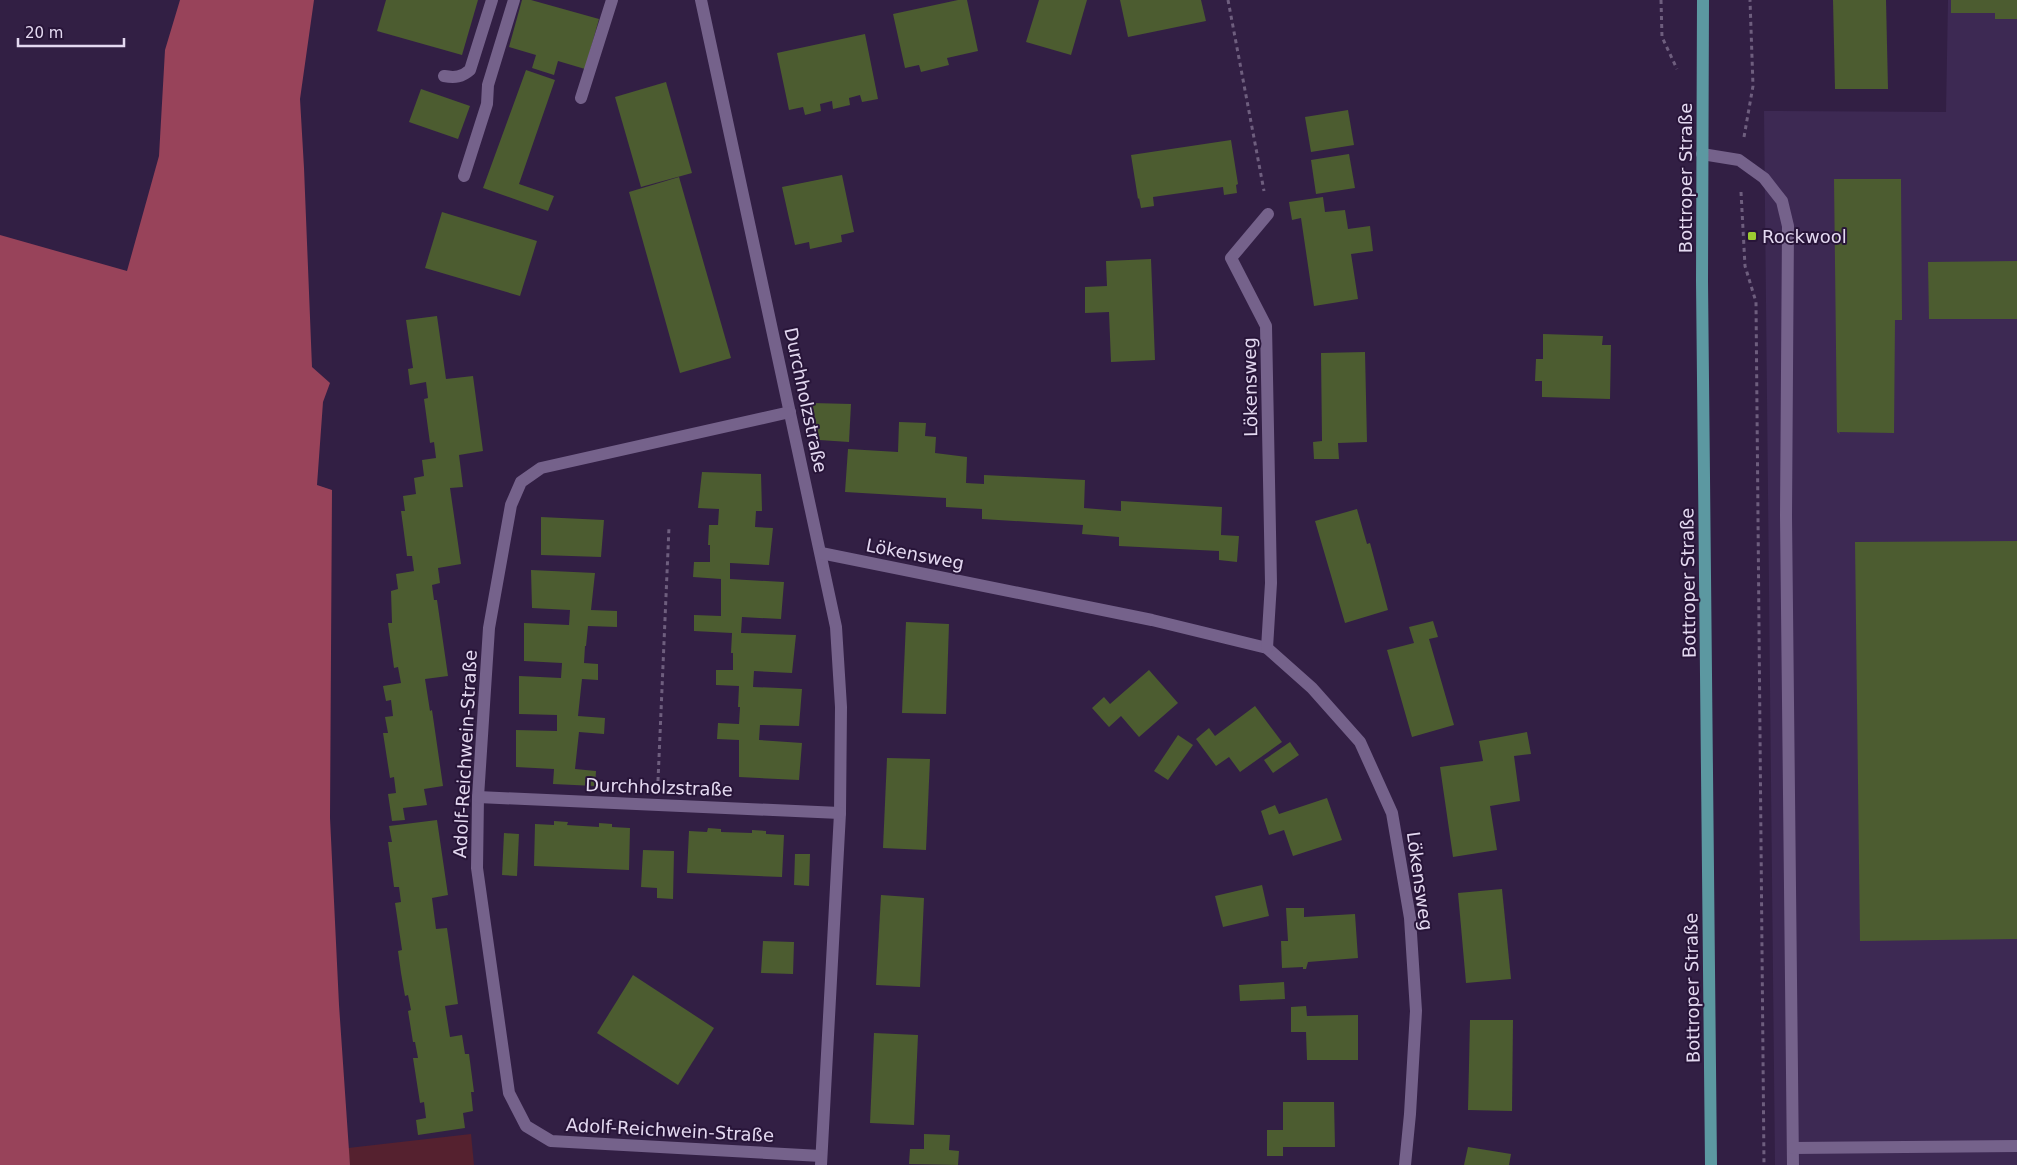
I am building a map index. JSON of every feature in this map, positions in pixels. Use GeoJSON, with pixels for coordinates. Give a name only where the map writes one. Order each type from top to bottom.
{"type":"FeatureCollection","features":[{"type":"Feature","properties":{"kind":"main road","name":"Bottroper Straße"},"geometry":{"type":"LineString","coordinates":[[1703,0],[1702,154],[1711,1165]]}},
{"type":"Feature","properties":{"kind":"street"},"geometry":{"type":"LineString","coordinates":[[444,76],[454,78],[464,75],[470,70],[492,0]]}},
{"type":"Feature","properties":{"kind":"street"},"geometry":{"type":"LineString","coordinates":[[464,176],[487,104],[488,85],[514,0]]}},
{"type":"Feature","properties":{"kind":"street"},"geometry":{"type":"LineString","coordinates":[[581,98],[612,0]]}},
{"type":"Feature","properties":{"kind":"street","name":"Durchholzstraße"},"geometry":{"type":"LineString","coordinates":[[701,0],[836,627],[841,707],[840,813],[821,1160]]}},
{"type":"Feature","properties":{"kind":"street"},"geometry":{"type":"LineString","coordinates":[[1702,154],[1739,160],[1764,178],[1782,200],[1788,226],[1786,516],[1793,1165]]}},
{"type":"Feature","properties":{"kind":"street","name":"Lökensweg"},"geometry":{"type":"LineString","coordinates":[[1266,648],[1271,582],[1266,326],[1231,258],[1268,214]]}},
{"type":"Feature","properties":{"kind":"street","name":"Adolf-Reichwein-Straße"},"geometry":{"type":"LineString","coordinates":[[790,412],[541,468],[521,482],[511,505],[489,628],[478,797],[477,868],[509,1093],[526,1126],[551,1141],[821,1160]]}},
{"type":"Feature","properties":{"kind":"street","name":"Lökensweg"},"geometry":{"type":"LineString","coordinates":[[821,553],[1152,620],[1266,648],[1312,688],[1360,742],[1392,813],[1410,918],[1416,1011],[1405,1165]]}},
{"type":"Feature","properties":{"kind":"street","name":"Durchholzstraße"},"geometry":{"type":"LineString","coordinates":[[478,797],[840,813]]}},
{"type":"Feature","properties":{"kind":"street"},"geometry":{"type":"LineString","coordinates":[[1793,1148],[2017,1146]]}},
{"type":"Feature","properties":{"kind":"path"},"geometry":{"type":"LineString","coordinates":[[1228,0],[1268,214]]}},
{"type":"Feature","properties":{"kind":"path"},"geometry":{"type":"LineString","coordinates":[[1661,0],[1662,37]]}},
{"type":"Feature","properties":{"kind":"path"},"geometry":{"type":"LineString","coordinates":[[1750,0],[1753,86],[1739,160],[1745,266],[1756,302],[1764,1165]]}},
{"type":"Feature","properties":{"kind":"path"},"geometry":{"type":"LineString","coordinates":[[656,805],[669,527]]}},
{"type":"Feature","properties":{"kind":"shaded area"},"geometry":{"type":"Polygon","coordinates":[[[180,0],[314,0],[300,99],[312,367],[330,383],[323,402],[317,485],[332,490],[330,818],[339,1005],[350,1165],[0,1165],[0,235],[127,271],[159,156],[165,50],[180,0]]]}},
{"type":"Feature","properties":{"kind":"shaded area","name":"Rockwool"},"geometry":{"type":"Polygon","coordinates":[[[1948,0],[2017,0],[2017,1165],[1775,1165],[1764,111],[1946,112],[1948,0]]]}},
{"type":"Feature","properties":{"kind":"shaded area"},"geometry":{"type":"Polygon","coordinates":[[[471,1134],[474,1165],[350,1165],[348,1148],[471,1134]]]}},
{"type":"Feature","properties":{"kind":"building"},"geometry":{"type":"Polygon","coordinates":[[[386,0],[478,0],[462,55],[377,31],[386,0]]]}},
{"type":"Feature","properties":{"kind":"building"},"geometry":{"type":"Polygon","coordinates":[[[522,0],[531,0],[599,19],[585,69],[558,61],[554,75],[532,68],[536,55],[509,47],[522,0]]]}},
{"type":"Feature","properties":{"kind":"building"},"geometry":{"type":"Polygon","coordinates":[[[958,0],[967,0],[978,51],[947,58],[949,65],[921,72],[919,65],[905,68],[893,14],[958,0]]]}},
{"type":"Feature","properties":{"kind":"building"},"geometry":{"type":"Polygon","coordinates":[[[1039,0],[1087,0],[1071,55],[1026,42],[1039,0]]]}},
{"type":"Feature","properties":{"kind":"building"},"geometry":{"type":"Polygon","coordinates":[[[1120,0],[1201,0],[1206,21],[1128,37],[1120,0]]]}},
{"type":"Feature","properties":{"kind":"building"},"geometry":{"type":"Polygon","coordinates":[[[1833,0],[1886,0],[1888,89],[1835,89],[1833,0]]]}},
{"type":"Feature","properties":{"kind":"building"},"geometry":{"type":"Polygon","coordinates":[[[1951,0],[2017,0],[2017,19],[1995,19],[1995,13],[1951,13],[1951,0]]]}},
{"type":"Feature","properties":{"kind":"building"},"geometry":{"type":"Polygon","coordinates":[[[865,34],[878,99],[862,102],[860,95],[849,98],[850,105],[833,109],[832,101],[820,104],[821,111],[805,115],[803,107],[789,110],[777,53],[865,34]]]}},
{"type":"Feature","properties":{"kind":"building"},"geometry":{"type":"Polygon","coordinates":[[[526,70],[555,80],[519,184],[554,196],[548,211],[483,188],[526,70]]]}},
{"type":"Feature","properties":{"kind":"building"},"geometry":{"type":"Polygon","coordinates":[[[666,82],[692,173],[641,187],[615,97],[666,82]]]}},
{"type":"Feature","properties":{"kind":"building"},"geometry":{"type":"Polygon","coordinates":[[[421,89],[470,106],[458,139],[409,122],[421,89]]]}},
{"type":"Feature","properties":{"kind":"building"},"geometry":{"type":"Polygon","coordinates":[[[1348,110],[1354,145],[1311,152],[1305,117],[1348,110]]]}},
{"type":"Feature","properties":{"kind":"building"},"geometry":{"type":"Polygon","coordinates":[[[1231,140],[1238,184],[1236,185],[1237,193],[1224,195],[1223,187],[1153,197],[1154,206],[1141,208],[1131,155],[1231,140]]]}},
{"type":"Feature","properties":{"kind":"building"},"geometry":{"type":"Polygon","coordinates":[[[1349,154],[1355,188],[1316,194],[1311,160],[1349,154]]]}},
{"type":"Feature","properties":{"kind":"building"},"geometry":{"type":"Polygon","coordinates":[[[842,175],[854,232],[841,235],[842,242],[810,249],[809,242],[795,245],[782,187],[842,175]]]}},
{"type":"Feature","properties":{"kind":"building"},"geometry":{"type":"Polygon","coordinates":[[[679,177],[731,358],[680,373],[629,192],[679,177]]]}},
{"type":"Feature","properties":{"kind":"building"},"geometry":{"type":"Polygon","coordinates":[[[1834,179],[1901,179],[1902,320],[1895,320],[1894,433],[1839,432],[1840,434],[1837,432],[1834,179]]]}},
{"type":"Feature","properties":{"kind":"building"},"geometry":{"type":"Polygon","coordinates":[[[1323,197],[1325,212],[1345,210],[1348,229],[1370,226],[1373,251],[1351,254],[1358,299],[1314,306],[1301,218],[1292,220],[1289,202],[1323,197]]]}},
{"type":"Feature","properties":{"kind":"building"},"geometry":{"type":"Polygon","coordinates":[[[442,212],[537,241],[520,296],[425,268],[442,212]]]}},
{"type":"Feature","properties":{"kind":"building"},"geometry":{"type":"Polygon","coordinates":[[[1151,259],[1155,360],[1111,362],[1109,312],[1085,313],[1085,287],[1107,286],[1106,261],[1151,259]]]}},
{"type":"Feature","properties":{"kind":"building"},"geometry":{"type":"Polygon","coordinates":[[[2017,261],[2017,319],[1929,319],[1928,262],[2017,261]]]}},
{"type":"Feature","properties":{"kind":"building"},"geometry":{"type":"Polygon","coordinates":[[[437,316],[446,379],[473,376],[483,451],[459,455],[463,487],[450,488],[461,564],[438,568],[440,583],[432,585],[434,600],[437,600],[448,676],[425,679],[430,711],[432,710],[443,786],[424,789],[427,805],[403,808],[405,820],[392,821],[388,794],[396,793],[394,777],[390,778],[383,733],[388,733],[385,717],[393,716],[391,700],[386,701],[383,686],[401,683],[398,667],[394,668],[388,623],[392,623],[391,591],[398,589],[396,574],[414,571],[412,556],[407,556],[401,511],[405,511],[403,496],[416,494],[414,478],[424,476],[422,460],[436,458],[434,442],[430,443],[424,399],[428,398],[426,382],[410,385],[408,369],[413,368],[406,320],[437,316]]]}},
{"type":"Feature","properties":{"kind":"building"},"geometry":{"type":"Polygon","coordinates":[[[1543,334],[1603,336],[1602,345],[1611,345],[1610,399],[1542,397],[1542,381],[1535,381],[1536,359],[1543,359],[1543,334]]]}},
{"type":"Feature","properties":{"kind":"building"},"geometry":{"type":"Polygon","coordinates":[[[1365,352],[1367,442],[1338,443],[1339,459],[1314,459],[1313,442],[1322,441],[1321,353],[1365,352]]]}},
{"type":"Feature","properties":{"kind":"building"},"geometry":{"type":"Polygon","coordinates":[[[812,403],[851,404],[849,442],[819,440],[812,403]]]}},
{"type":"Feature","properties":{"kind":"building"},"geometry":{"type":"Polygon","coordinates":[[[899,422],[926,423],[925,436],[936,437],[935,453],[967,457],[966,483],[984,484],[984,475],[1085,480],[1084,508],[1121,511],[1121,501],[1222,507],[1221,535],[1239,536],[1237,562],[1219,560],[1219,551],[1119,546],[1119,537],[1082,534],[1083,525],[982,519],[982,509],[946,507],[946,498],[845,492],[848,449],[898,452],[899,422]]]}},
{"type":"Feature","properties":{"kind":"building"},"geometry":{"type":"Polygon","coordinates":[[[702,472],[761,474],[762,511],[756,511],[755,527],[773,528],[769,565],[730,563],[730,579],[784,582],[781,619],[742,617],[741,633],[796,635],[792,673],[754,671],[753,687],[802,689],[799,726],[760,725],[759,740],[802,743],[799,780],[739,777],[739,740],[717,739],[718,723],[739,724],[739,686],[716,685],[716,670],[733,670],[733,653],[731,653],[732,633],[694,631],[694,615],[721,616],[721,579],[693,577],[694,562],[710,562],[710,545],[708,545],[709,525],[718,525],[719,509],[698,508],[702,472]]]}},
{"type":"Feature","properties":{"kind":"building"},"geometry":{"type":"Polygon","coordinates":[[[1357,509],[1367,544],[1370,543],[1388,610],[1345,623],[1315,521],[1357,509]]]}},
{"type":"Feature","properties":{"kind":"building"},"geometry":{"type":"Polygon","coordinates":[[[541,517],[604,520],[601,557],[541,555],[541,517]]]}},
{"type":"Feature","properties":{"kind":"building"},"geometry":{"type":"Polygon","coordinates":[[[2017,541],[2017,939],[1860,941],[1855,542],[2017,541]]]}},
{"type":"Feature","properties":{"kind":"building"},"geometry":{"type":"Polygon","coordinates":[[[531,570],[595,573],[591,610],[617,611],[617,627],[588,626],[585,646],[584,663],[598,664],[598,680],[582,679],[578,716],[605,718],[604,734],[579,732],[575,769],[596,771],[595,786],[553,784],[554,769],[516,767],[516,730],[557,731],[557,715],[519,714],[519,676],[561,678],[562,663],[524,661],[524,623],[569,625],[570,610],[532,608],[531,570]]]}},
{"type":"Feature","properties":{"kind":"building"},"geometry":{"type":"Polygon","coordinates":[[[1433,621],[1438,637],[1429,639],[1454,725],[1412,737],[1387,650],[1414,643],[1409,627],[1433,621]]]}},
{"type":"Feature","properties":{"kind":"building"},"geometry":{"type":"Polygon","coordinates":[[[906,622],[949,624],[946,714],[902,713],[906,622]]]}},
{"type":"Feature","properties":{"kind":"building"},"geometry":{"type":"Polygon","coordinates":[[[1149,670],[1178,703],[1139,737],[1121,716],[1109,727],[1092,708],[1104,697],[1110,704],[1149,670]]]}},
{"type":"Feature","properties":{"kind":"building"},"geometry":{"type":"Polygon","coordinates":[[[1255,706],[1282,742],[1240,772],[1229,757],[1216,766],[1196,739],[1209,728],[1215,736],[1255,706]]]}},
{"type":"Feature","properties":{"kind":"building"},"geometry":{"type":"Polygon","coordinates":[[[1527,732],[1531,754],[1514,756],[1520,801],[1490,806],[1497,850],[1453,857],[1440,767],[1483,761],[1479,741],[1527,732]]]}},
{"type":"Feature","properties":{"kind":"building"},"geometry":{"type":"Polygon","coordinates":[[[1178,735],[1193,745],[1168,780],[1154,771],[1178,735]]]}},
{"type":"Feature","properties":{"kind":"building"},"geometry":{"type":"Polygon","coordinates":[[[1290,742],[1299,755],[1273,773],[1264,760],[1290,742]]]}},
{"type":"Feature","properties":{"kind":"building"},"geometry":{"type":"Polygon","coordinates":[[[887,758],[930,759],[926,850],[883,848],[887,758]]]}},
{"type":"Feature","properties":{"kind":"building"},"geometry":{"type":"Polygon","coordinates":[[[1327,798],[1342,840],[1293,856],[1284,830],[1269,835],[1261,811],[1275,805],[1279,814],[1327,798]]]}},
{"type":"Feature","properties":{"kind":"building"},"geometry":{"type":"Polygon","coordinates":[[[437,820],[448,895],[432,898],[436,929],[447,928],[458,1004],[445,1006],[450,1037],[462,1035],[465,1054],[469,1054],[474,1092],[471,1092],[473,1111],[463,1113],[465,1128],[418,1135],[416,1120],[426,1118],[424,1102],[420,1103],[413,1058],[418,1058],[415,1042],[413,1042],[408,1011],[411,1010],[408,995],[405,996],[401,973],[398,951],[402,950],[395,903],[401,902],[399,887],[394,887],[388,842],[392,842],[389,826],[437,820]]]}},
{"type":"Feature","properties":{"kind":"building"},"geometry":{"type":"Polygon","coordinates":[[[554,821],[568,822],[567,825],[599,827],[599,823],[612,824],[612,827],[630,828],[629,870],[534,866],[535,824],[554,825],[554,821]]]}},
{"type":"Feature","properties":{"kind":"building"},"geometry":{"type":"Polygon","coordinates":[[[708,828],[721,829],[721,832],[752,833],[752,830],[766,831],[766,834],[784,835],[782,877],[687,873],[689,831],[707,832],[708,828]]]}},
{"type":"Feature","properties":{"kind":"building"},"geometry":{"type":"Polygon","coordinates":[[[504,833],[519,834],[517,876],[502,875],[504,833]]]}},
{"type":"Feature","properties":{"kind":"building"},"geometry":{"type":"Polygon","coordinates":[[[643,850],[674,851],[673,899],[657,898],[657,888],[641,887],[643,850]]]}},
{"type":"Feature","properties":{"kind":"building"},"geometry":{"type":"Polygon","coordinates":[[[795,854],[810,854],[809,886],[794,885],[795,854]]]}},
{"type":"Feature","properties":{"kind":"building"},"geometry":{"type":"Polygon","coordinates":[[[1262,885],[1269,916],[1223,927],[1215,896],[1262,885]]]}},
{"type":"Feature","properties":{"kind":"building"},"geometry":{"type":"Polygon","coordinates":[[[1502,889],[1511,979],[1466,983],[1458,893],[1502,889]]]}},
{"type":"Feature","properties":{"kind":"building"},"geometry":{"type":"Polygon","coordinates":[[[881,895],[924,898],[920,987],[876,985],[881,895]]]}},
{"type":"Feature","properties":{"kind":"building"},"geometry":{"type":"Polygon","coordinates":[[[1286,908],[1304,908],[1304,917],[1355,914],[1358,958],[1308,962],[1306,969],[1303,969],[1303,967],[1282,968],[1281,941],[1288,941],[1286,908]]]}},
{"type":"Feature","properties":{"kind":"building"},"geometry":{"type":"Polygon","coordinates":[[[763,941],[794,942],[793,974],[761,973],[763,941]]]}},
{"type":"Feature","properties":{"kind":"building"},"geometry":{"type":"Polygon","coordinates":[[[633,975],[714,1028],[678,1085],[597,1033],[633,975]]]}},
{"type":"Feature","properties":{"kind":"building"},"geometry":{"type":"Polygon","coordinates":[[[1284,982],[1285,999],[1240,1001],[1239,985],[1284,982]]]}},
{"type":"Feature","properties":{"kind":"building"},"geometry":{"type":"Polygon","coordinates":[[[1306,1006],[1307,1016],[1358,1015],[1358,1060],[1307,1060],[1306,1032],[1291,1032],[1291,1007],[1306,1006]]]}},
{"type":"Feature","properties":{"kind":"building"},"geometry":{"type":"Polygon","coordinates":[[[1470,1020],[1513,1020],[1512,1111],[1468,1110],[1470,1020]]]}},
{"type":"Feature","properties":{"kind":"building"},"geometry":{"type":"Polygon","coordinates":[[[874,1033],[918,1035],[914,1125],[870,1123],[874,1033]]]}},
{"type":"Feature","properties":{"kind":"building"},"geometry":{"type":"Polygon","coordinates":[[[1283,1102],[1334,1102],[1335,1147],[1283,1147],[1283,1156],[1267,1156],[1267,1130],[1283,1130],[1283,1102]]]}},
{"type":"Feature","properties":{"kind":"building"},"geometry":{"type":"Polygon","coordinates":[[[924,1134],[950,1135],[949,1150],[959,1151],[958,1165],[909,1164],[910,1149],[924,1149],[924,1134]]]}},
{"type":"Feature","properties":{"kind":"building"},"geometry":{"type":"Polygon","coordinates":[[[1468,1147],[1511,1154],[1509,1165],[1464,1165],[1468,1147]]]}},
{"type":"Feature","properties":{"kind":"place","name":"Rockwool"},"geometry":{"type":"Point","coordinates":[1752,236]}}]}
